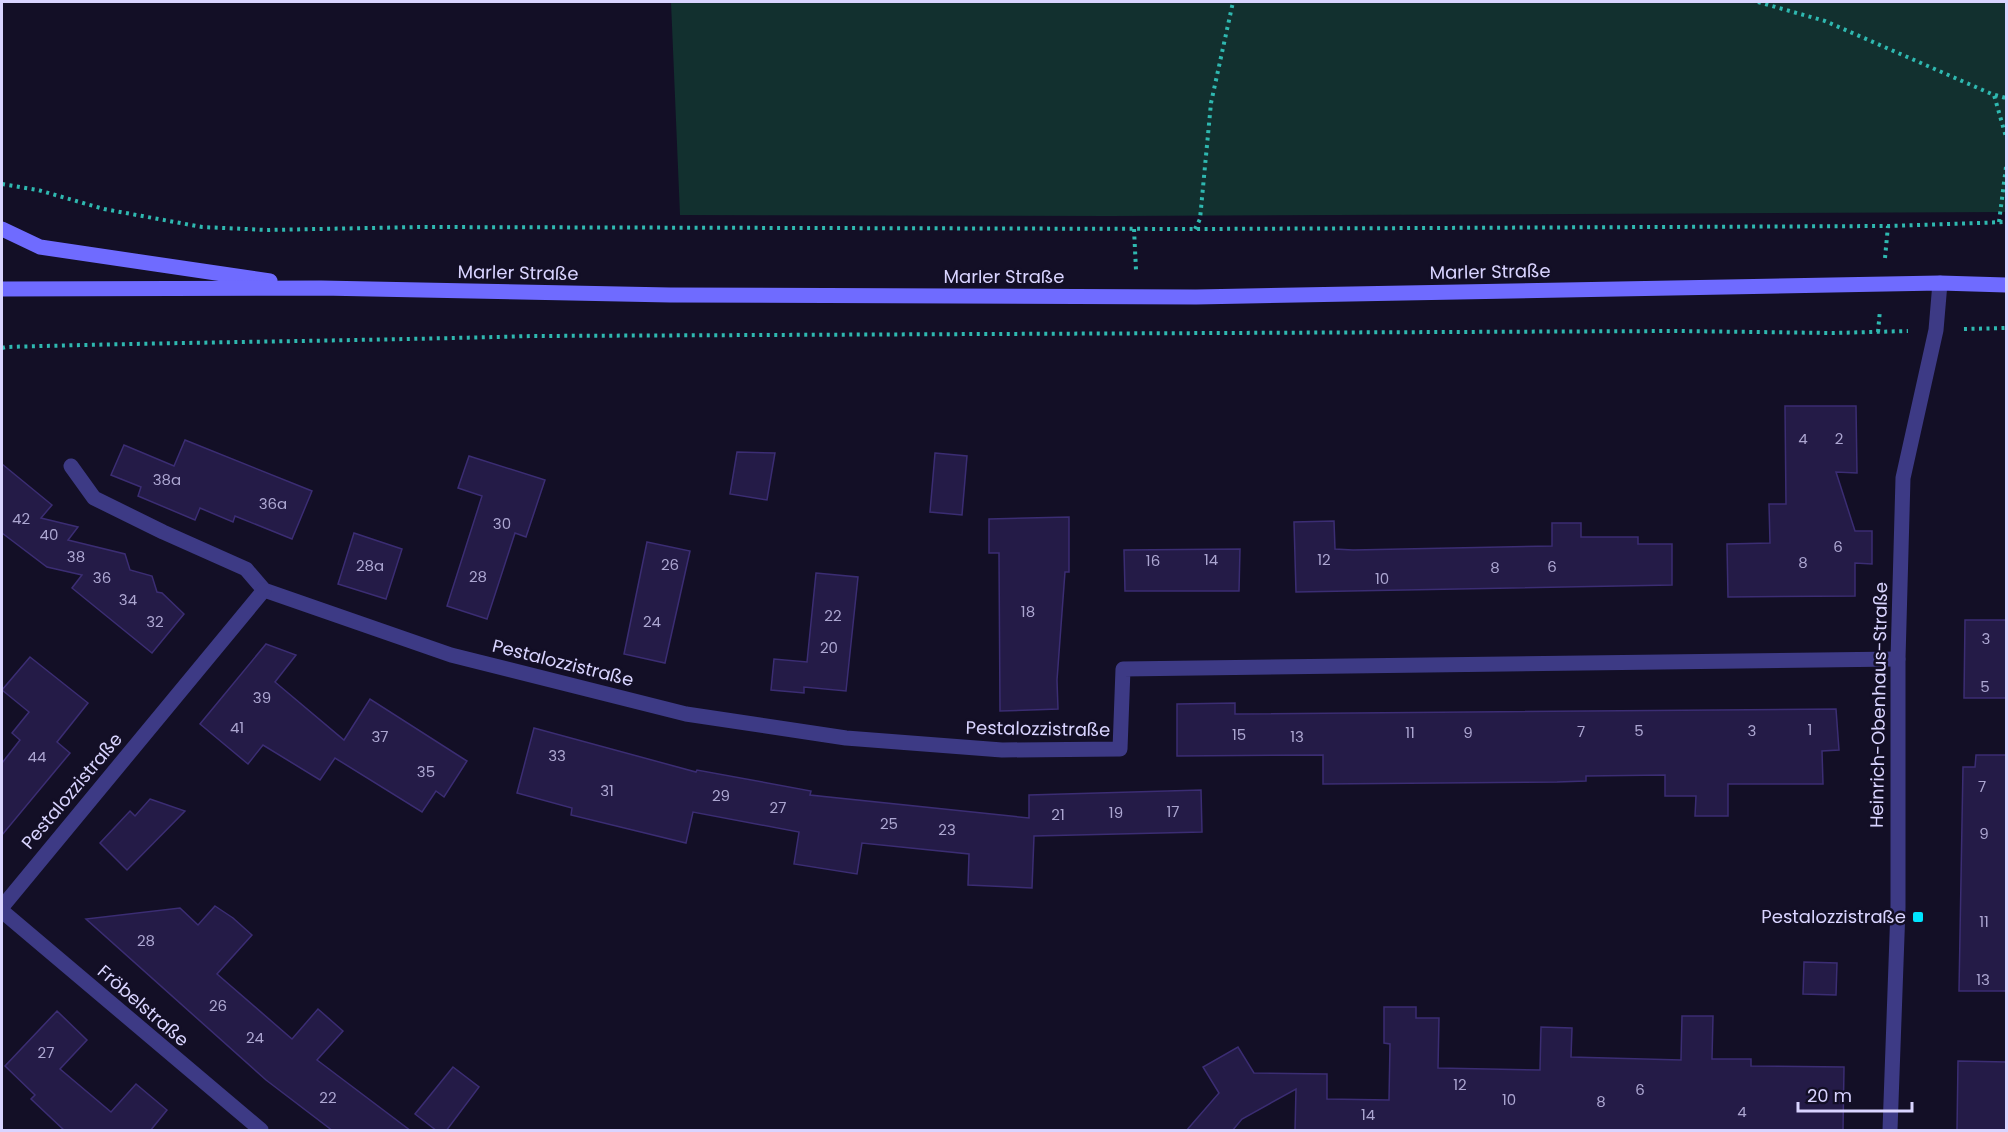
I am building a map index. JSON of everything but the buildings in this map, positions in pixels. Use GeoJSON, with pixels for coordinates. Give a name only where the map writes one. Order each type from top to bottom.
{"type":"FeatureCollection","features":[{"type":"Feature","properties":{"kind":"main road"},"geometry":{"type":"LineString","coordinates":[[2,229],[40,247],[321,288]]}},
{"type":"Feature","properties":{"kind":"main road","name":"Marler Straße"},"geometry":{"type":"LineString","coordinates":[[2,290],[321,288],[681,295],[1138,297],[1940,283],[2007,285]]}},
{"type":"Feature","properties":{"kind":"street","name":"Heinrich-Obenhaus-Straße"},"geometry":{"type":"LineString","coordinates":[[1890,1131],[1898,908],[1898,660],[1903,478],[1936,330],[1940,283]]}},
{"type":"Feature","properties":{"kind":"street","name":"Pestalozzistraße"},"geometry":{"type":"LineString","coordinates":[[71,466],[94,498],[246,569],[264,590],[451,655],[686,714],[846,738],[1002,750],[1120,749],[1123,669],[1898,660]]}},
{"type":"Feature","properties":{"kind":"street","name":"Pestalozzistraße"},"geometry":{"type":"LineString","coordinates":[[2,909],[264,590]]}},
{"type":"Feature","properties":{"kind":"street","name":"Fröbelstraße"},"geometry":{"type":"LineString","coordinates":[[2,909],[261,1131]]}},
{"type":"Feature","properties":{"kind":"path"},"geometry":{"type":"LineString","coordinates":[[1195,229],[1200,219],[1211,103],[1233,2]]}},
{"type":"Feature","properties":{"kind":"path"},"geometry":{"type":"LineString","coordinates":[[1758,2],[1825,21],[2007,99]]}},
{"type":"Feature","properties":{"kind":"path"},"geometry":{"type":"LineString","coordinates":[[1994,95],[2007,137]]}},
{"type":"Feature","properties":{"kind":"path"},"geometry":{"type":"LineString","coordinates":[[1999,222],[2007,167]]}},
{"type":"Feature","properties":{"kind":"path"},"geometry":{"type":"LineString","coordinates":[[2,184],[38,190],[104,209],[202,227],[267,230],[420,227],[1195,229],[1693,225],[1888,226],[2007,222]]}},
{"type":"Feature","properties":{"kind":"path"},"geometry":{"type":"LineString","coordinates":[[1134,229],[1138,297]]}},
{"type":"Feature","properties":{"kind":"path"},"geometry":{"type":"LineString","coordinates":[[1963,329],[2007,328]]}},
{"type":"Feature","properties":{"kind":"path"},"geometry":{"type":"LineString","coordinates":[[2,348],[6,346],[543,336],[1911,331]]}},
{"type":"Feature","properties":{"kind":"green space"},"geometry":{"type":"Polygon","coordinates":[[[671,2],[2006,2],[2006,212],[1109,216],[680,215],[671,2]]]}},
{"type":"Feature","properties":{"kind":"place","name":"Pestalozzistraße"},"geometry":{"type":"Point","coordinates":[1918,917]}}]}
